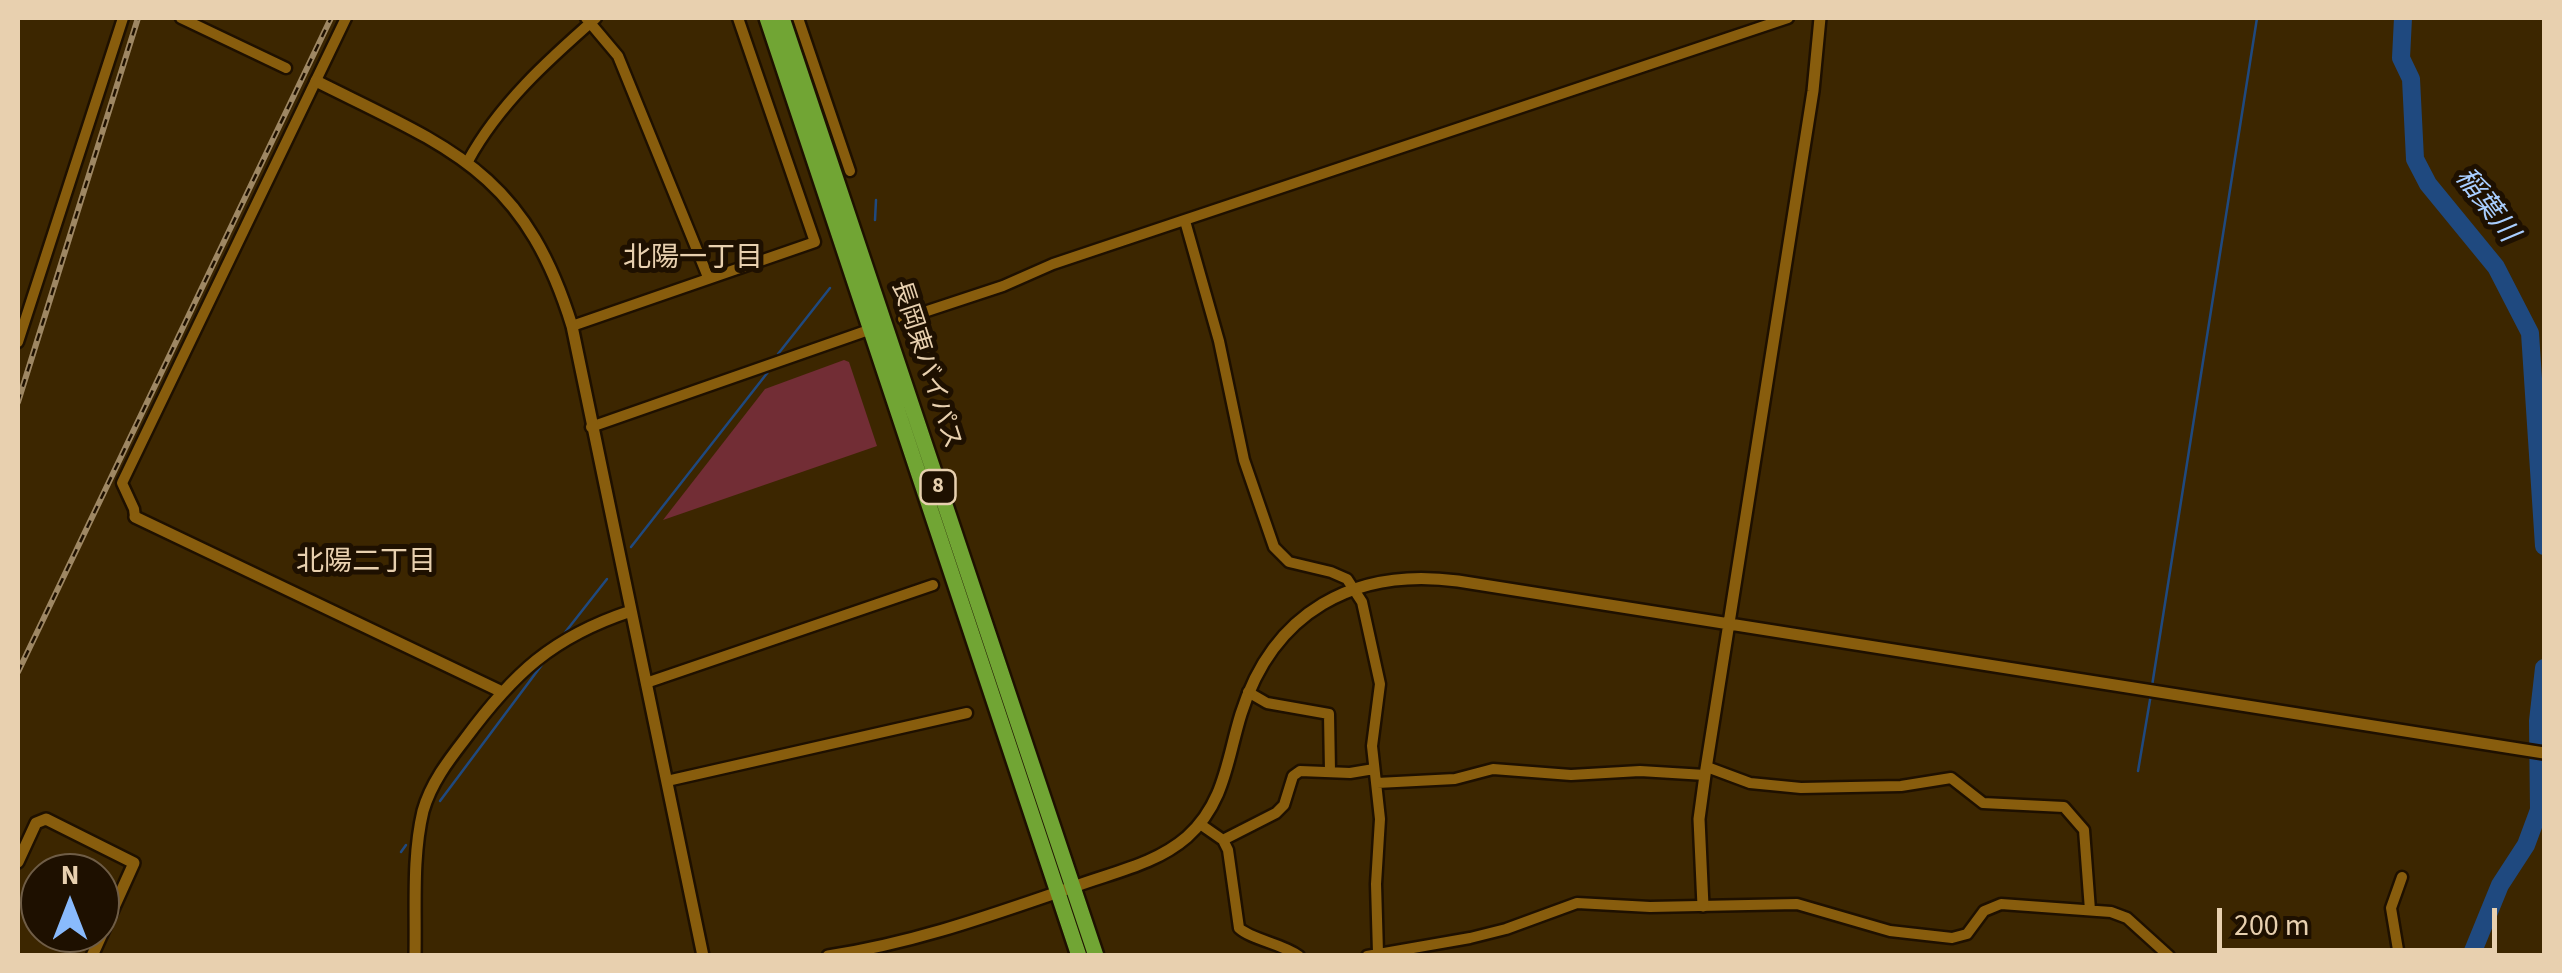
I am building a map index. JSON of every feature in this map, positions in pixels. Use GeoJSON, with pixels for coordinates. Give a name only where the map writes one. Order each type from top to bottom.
{"type":"FeatureCollection","features":[{"type":"Feature","properties":{"kind":"highway","name":"長岡東バイパス"},"geometry":{"type":"LineString","coordinates":[[766,18],[1066,889],[1096,956]]}},
{"type":"Feature","properties":{"kind":"highway","name":"長岡東バイパス"},"geometry":{"type":"LineString","coordinates":[[782,18],[1066,889],[1079,956]]}},
{"type":"Feature","properties":{"kind":"street"},"geometry":{"type":"LineString","coordinates":[[18,342],[122,18]]}},
{"type":"Feature","properties":{"kind":"street"},"geometry":{"type":"LineString","coordinates":[[181,18],[286,68]]}},
{"type":"Feature","properties":{"kind":"street"},"geometry":{"type":"LineString","coordinates":[[346,18],[122,483],[135,517],[500,692]]}},
{"type":"Feature","properties":{"kind":"street"},"geometry":{"type":"LineString","coordinates":[[572,326],[815,242],[738,18]]}},
{"type":"Feature","properties":{"kind":"street"},"geometry":{"type":"LineString","coordinates":[[798,18],[850,171]]}},
{"type":"Feature","properties":{"kind":"street"},"geometry":{"type":"LineString","coordinates":[[903,319],[1003,286],[1053,264],[1788,18]]}},
{"type":"Feature","properties":{"kind":"street"},"geometry":{"type":"LineString","coordinates":[[1703,906],[1700,819],[1706,771],[1813,91],[1820,18]]}},
{"type":"Feature","properties":{"kind":"street"},"geometry":{"type":"LineString","coordinates":[[468,162],[479,141],[534,74],[591,19],[618,56],[708,277]]}},
{"type":"Feature","properties":{"kind":"street"},"geometry":{"type":"LineString","coordinates":[[316,81],[426,136],[468,162],[506,197],[534,237],[556,281],[572,326],[702,956]]}},
{"type":"Feature","properties":{"kind":"street"},"geometry":{"type":"LineString","coordinates":[[1186,221],[1219,341],[1244,460],[1274,547],[1288,562],[1339,574],[1355,588],[1362,602],[1380,684],[1372,738],[1380,819],[1372,954],[1470,938],[1577,903],[1650,908],[1796,904],[1890,930],[1952,938],[1967,934],[1984,910],[2001,904],[2119,913],[2169,956]]}},
{"type":"Feature","properties":{"kind":"street"},"geometry":{"type":"LineString","coordinates":[[591,427],[863,332]]}},
{"type":"Feature","properties":{"kind":"street"},"geometry":{"type":"LineString","coordinates":[[828,956],[937,934],[1159,856],[1200,824],[1226,778],[1248,692],[1255,675],[1283,636],[1310,612],[1355,588],[1387,579],[1430,577],[2544,753]]}},
{"type":"Feature","properties":{"kind":"street"},"geometry":{"type":"LineString","coordinates":[[646,683],[933,585]]}},
{"type":"Feature","properties":{"kind":"street"},"geometry":{"type":"LineString","coordinates":[[415,956],[419,831],[424,807],[444,766],[500,692],[529,664],[562,640],[631,612]]}},
{"type":"Feature","properties":{"kind":"street"},"geometry":{"type":"LineString","coordinates":[[1248,692],[1267,703],[1329,714],[1330,770]]}},
{"type":"Feature","properties":{"kind":"street"},"geometry":{"type":"LineString","coordinates":[[667,781],[968,714]]}},
{"type":"Feature","properties":{"kind":"street"},"geometry":{"type":"LineString","coordinates":[[1223,840],[1276,813],[1284,804],[1292,776],[1300,771],[1350,773],[1374,769]]}},
{"type":"Feature","properties":{"kind":"street"},"geometry":{"type":"LineString","coordinates":[[1377,783],[1455,780],[1493,770],[1571,775],[1706,771],[1750,783],[1801,788],[1901,786],[1951,778],[1983,803],[2064,807],[2084,830],[2090,910]]}},
{"type":"Feature","properties":{"kind":"street"},"geometry":{"type":"LineString","coordinates":[[18,862],[36,823],[46,819],[134,863],[92,956]]}},
{"type":"Feature","properties":{"kind":"street"},"geometry":{"type":"LineString","coordinates":[[1200,824],[1223,840],[1230,858],[1239,928],[1243,933],[1279,943],[1299,956]]}},
{"type":"Feature","properties":{"kind":"street"},"geometry":{"type":"LineString","coordinates":[[2399,956],[2392,908],[2402,878]]}},
{"type":"Feature","properties":{"kind":"shaded area"},"geometry":{"type":"Polygon","coordinates":[[[844,360],[849,362],[877,446],[663,520],[765,389],[844,360]]]}},
{"type":"Feature","properties":{"kind":"waterway"},"geometry":{"type":"LineString","coordinates":[[2152,686],[2257,18]]}},
{"type":"Feature","properties":{"kind":"waterway","name":"稲葉川"},"geometry":{"type":"LineString","coordinates":[[2403,18],[2401,58],[2411,79],[2415,159],[2428,184],[2496,267],[2530,333],[2544,546]]}},
{"type":"Feature","properties":{"kind":"waterway"},"geometry":{"type":"LineString","coordinates":[[875,220],[876,200]]}},
{"type":"Feature","properties":{"kind":"waterway"},"geometry":{"type":"LineString","coordinates":[[778,354],[830,288]]}},
{"type":"Feature","properties":{"kind":"waterway"},"geometry":{"type":"LineString","coordinates":[[631,547],[768,372]]}},
{"type":"Feature","properties":{"kind":"waterway"},"geometry":{"type":"LineString","coordinates":[[563,635],[607,579]]}},
{"type":"Feature","properties":{"kind":"waterway"},"geometry":{"type":"LineString","coordinates":[[440,801],[544,662]]}},
{"type":"Feature","properties":{"kind":"waterway","name":"稲葉川"},"geometry":{"type":"LineString","coordinates":[[2471,956],[2500,885],[2526,845],[2539,810],[2538,721],[2544,668]]}},
{"type":"Feature","properties":{"kind":"waterway"},"geometry":{"type":"LineString","coordinates":[[2138,771],[2151,694]]}},
{"type":"Feature","properties":{"kind":"waterway"},"geometry":{"type":"LineString","coordinates":[[401,852],[406,845]]}},
{"type":"Feature","properties":{"kind":"railway"},"geometry":{"type":"LineString","coordinates":[[18,402],[138,18]]}},
{"type":"Feature","properties":{"kind":"railway"},"geometry":{"type":"LineString","coordinates":[[18,672],[331,18]]}},
{"type":"Feature","properties":{"kind":"district","name":"北陽一丁目"},"geometry":{"type":"Point","coordinates":[693,260]}},
{"type":"Feature","properties":{"kind":"district","name":"北陽二丁目"},"geometry":{"type":"Point","coordinates":[366,564]}}]}
